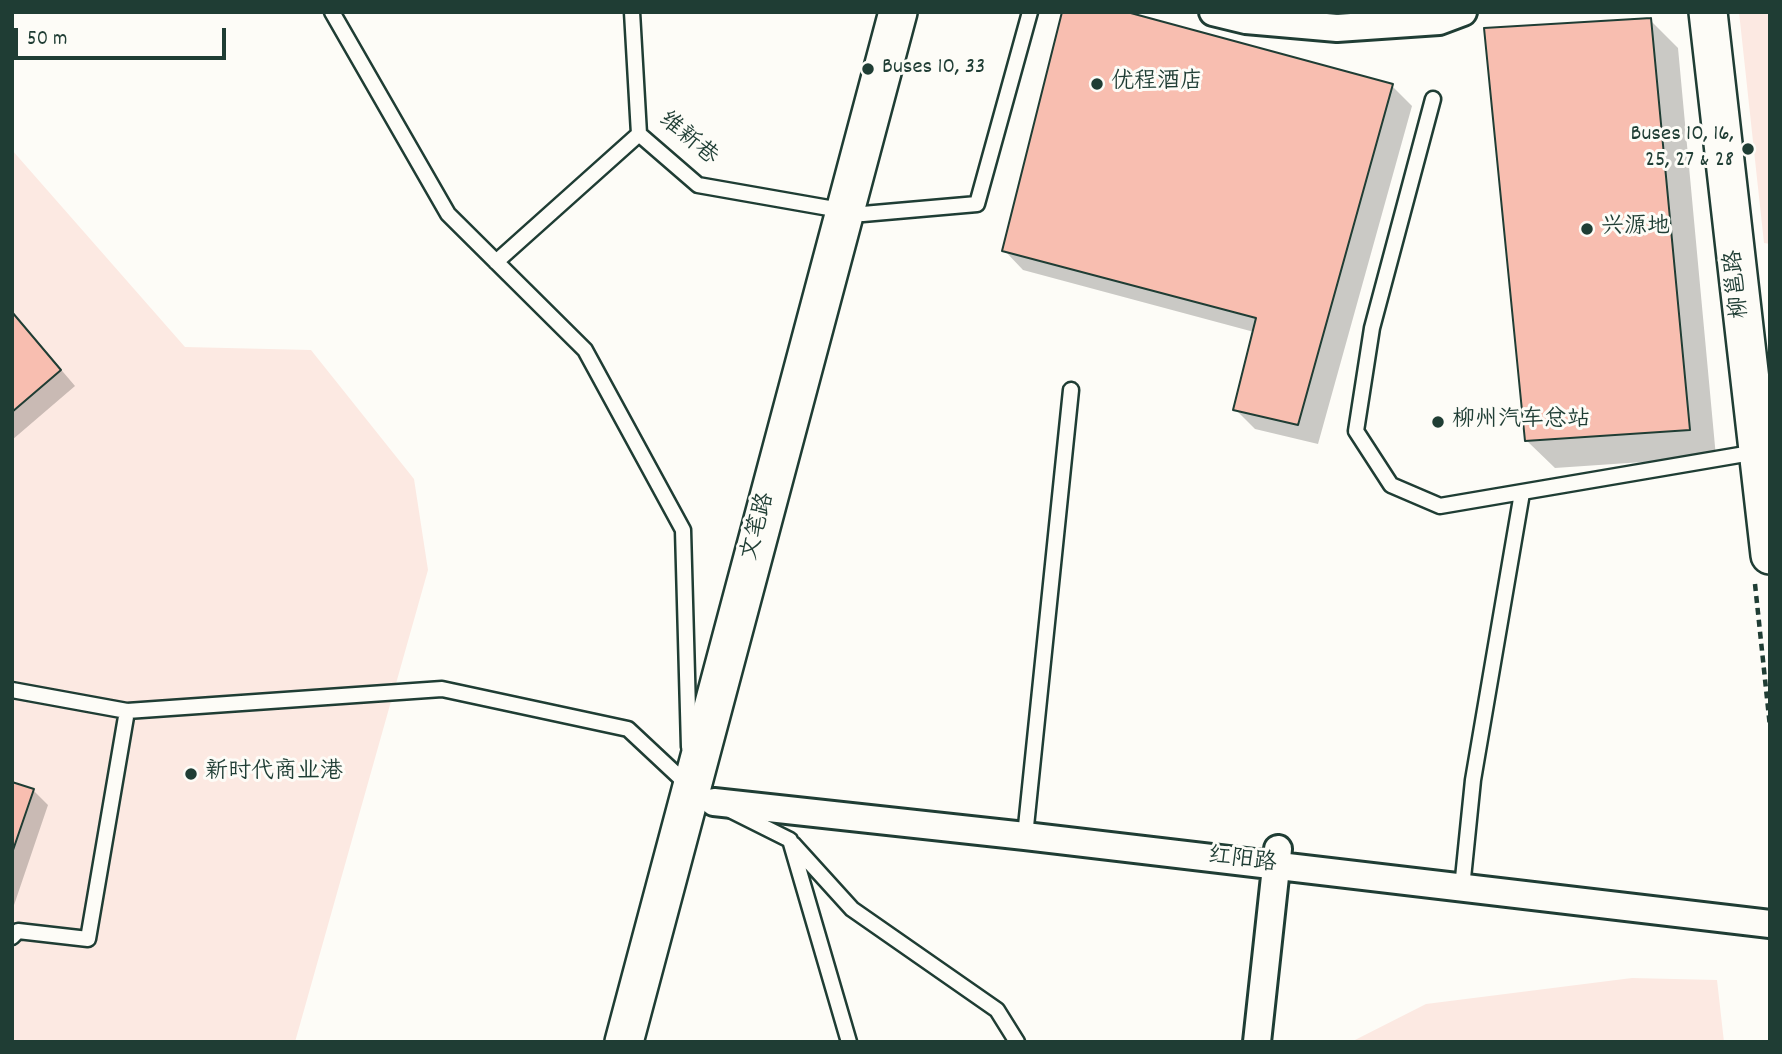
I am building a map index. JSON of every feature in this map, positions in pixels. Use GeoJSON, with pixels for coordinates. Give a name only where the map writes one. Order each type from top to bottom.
{"type":"FeatureCollection","features":[{"type":"Feature","properties":{"kind":"street","name":"文笔路"},"geometry":{"type":"LineString","coordinates":[[624,1042],[702,794],[854,212],[898,12]]}},
{"type":"Feature","properties":{"kind":"street"},"geometry":{"type":"LineString","coordinates":[[1213,12],[1246,20],[1337,27],[1438,21],[1463,12]]}},
{"type":"Feature","properties":{"kind":"street","name":"柳邕路"},"geometry":{"type":"LineString","coordinates":[[1708,12],[1770,555]]}},
{"type":"Feature","properties":{"kind":"street","name":"红阳路"},"geometry":{"type":"LineString","coordinates":[[702,794],[1025,836],[1277,858],[1462,888],[1770,924]]}},
{"type":"Feature","properties":{"kind":"street"},"geometry":{"type":"LineString","coordinates":[[1257,1042],[1277,858]]}},
{"type":"Feature","properties":{"kind":"lane"},"geometry":{"type":"LineString","coordinates":[[332,12],[448,214],[585,350],[683,530],[702,794]]}},
{"type":"Feature","properties":{"kind":"lane","name":"维新巷"},"geometry":{"type":"LineString","coordinates":[[632,12],[639,134],[698,185],[854,212],[977,204],[1030,12]]}},
{"type":"Feature","properties":{"kind":"lane"},"geometry":{"type":"LineString","coordinates":[[1433,99],[1371,328],[1356,431],[1391,485],[1440,506],[1758,452]]}},
{"type":"Feature","properties":{"kind":"lane"},"geometry":{"type":"LineString","coordinates":[[496,262],[639,134]]}},
{"type":"Feature","properties":{"kind":"lane"},"geometry":{"type":"LineString","coordinates":[[1025,836],[1071,390]]}},
{"type":"Feature","properties":{"kind":"lane"},"geometry":{"type":"LineString","coordinates":[[1462,888],[1473,780],[1522,493]]}},
{"type":"Feature","properties":{"kind":"lane"},"geometry":{"type":"LineString","coordinates":[[12,690],[127,711],[442,689],[628,729],[702,794],[790,841],[852,909],[997,1010],[1017,1042]]}},
{"type":"Feature","properties":{"kind":"lane"},"geometry":{"type":"LineString","coordinates":[[12,937],[18,931],[88,939],[127,711]]}},
{"type":"Feature","properties":{"kind":"lane"},"geometry":{"type":"LineString","coordinates":[[790,841],[849,1042]]}},
{"type":"Feature","properties":{"kind":"shaded area"},"geometry":{"type":"Polygon","coordinates":[[[1739,12],[1770,12],[1770,244],[1764,243],[1739,12]]]}},
{"type":"Feature","properties":{"kind":"shaded area","name":"新时代商业港"},"geometry":{"type":"Polygon","coordinates":[[[12,150],[185,347],[311,350],[414,479],[428,570],[295,1042],[12,1042],[12,150]]]}},
{"type":"Feature","properties":{"kind":"shaded area"},"geometry":{"type":"Polygon","coordinates":[[[1632,978],[1717,980],[1724,1042],[1351,1042],[1426,1004],[1632,978]]]}},
{"type":"Feature","properties":{"kind":"building"},"geometry":{"type":"Polygon","coordinates":[[[1062,12],[1127,12],[1393,84],[1298,425],[1233,410],[1256,318],[1002,251],[1062,12]]]}},
{"type":"Feature","properties":{"kind":"building","name":"兴源地"},"geometry":{"type":"Polygon","coordinates":[[[1651,18],[1690,430],[1525,441],[1484,28],[1651,18]]]}},
{"type":"Feature","properties":{"kind":"building"},"geometry":{"type":"Polygon","coordinates":[[[12,312],[61,370],[12,412],[12,312]]]}},
{"type":"Feature","properties":{"kind":"building"},"geometry":{"type":"Polygon","coordinates":[[[12,782],[34,789],[12,853],[12,782]]]}},
{"type":"Feature","properties":{"kind":"place","name":"Buses 10, 33"},"geometry":{"type":"Point","coordinates":[868,69]}},
{"type":"Feature","properties":{"kind":"place","name":"优程酒店"},"geometry":{"type":"Point","coordinates":[1097,84]}},
{"type":"Feature","properties":{"kind":"place","name":"Buses 10, 16, 25, 27 & 28"},"geometry":{"type":"Point","coordinates":[1748,149]}},
{"type":"Feature","properties":{"kind":"place","name":"兴源地"},"geometry":{"type":"Point","coordinates":[1587,229]}},
{"type":"Feature","properties":{"kind":"place","name":"柳州汽车总站"},"geometry":{"type":"Point","coordinates":[1438,422]}},
{"type":"Feature","properties":{"kind":"place","name":"新时代商业港"},"geometry":{"type":"Point","coordinates":[191,774]}}]}
